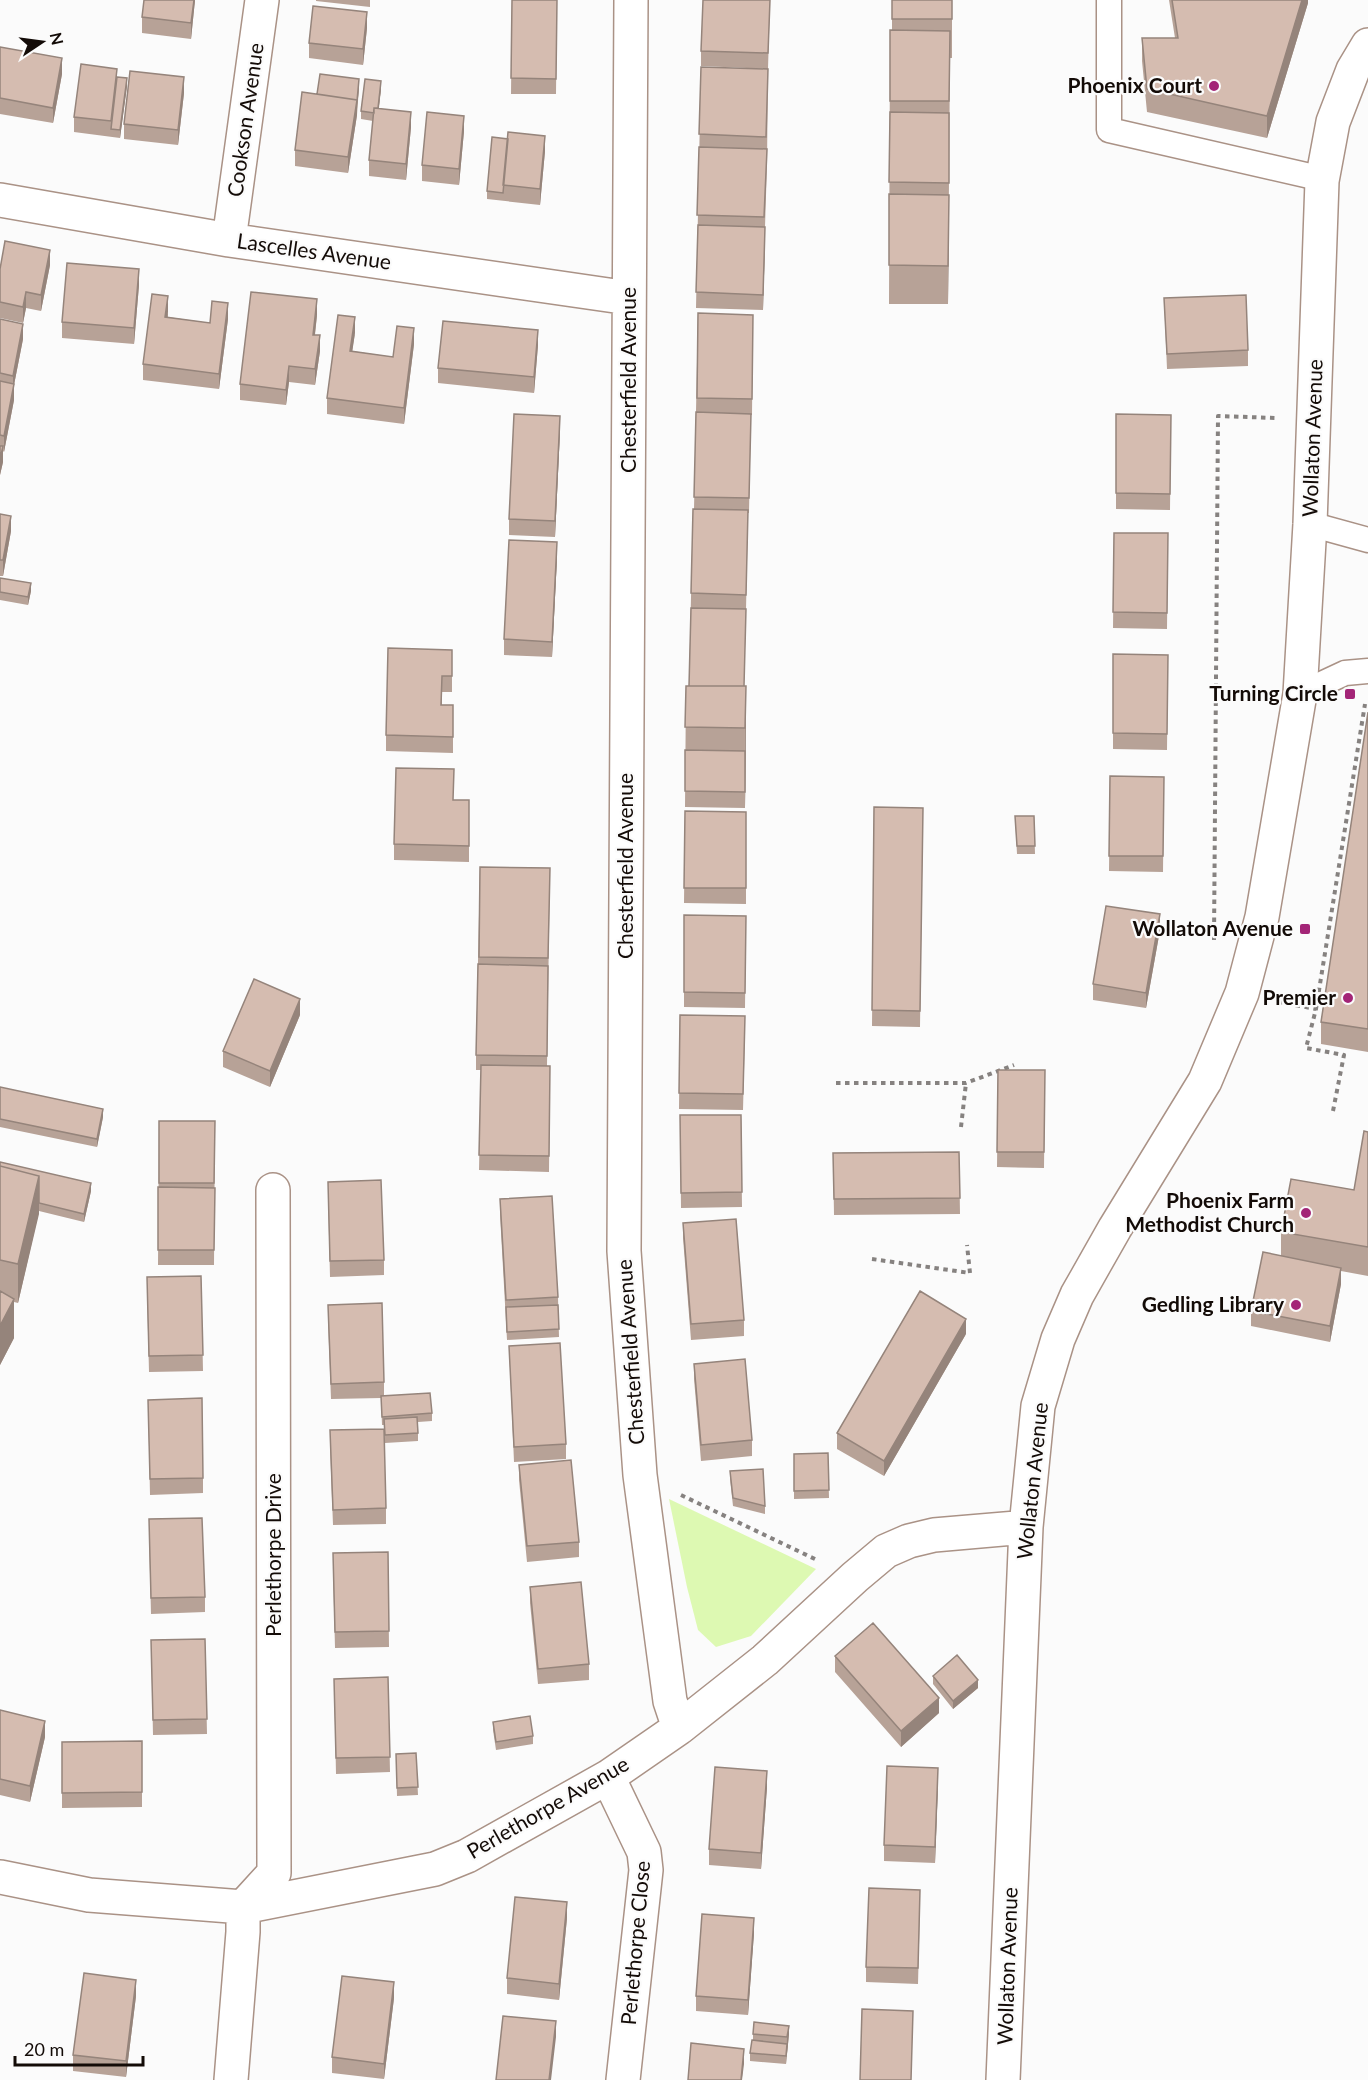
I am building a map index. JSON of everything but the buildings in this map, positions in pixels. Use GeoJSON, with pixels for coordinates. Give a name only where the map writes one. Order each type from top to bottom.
{"type":"FeatureCollection","features":[{"type":"Feature","properties":{"kind":"street","name":"Cookson Avenue"},"geometry":{"type":"LineString","coordinates":[[229,240],[262,0]]}},
{"type":"Feature","properties":{"kind":"street","name":"Chesterfield Avenue"},"geometry":{"type":"LineString","coordinates":[[631,0],[624,1251],[640,1475],[670,1701],[679,1728]]}},
{"type":"Feature","properties":{"kind":"street","name":"Wollaton Avenue"},"geometry":{"type":"LineString","coordinates":[[1003,2080],[1026,1527],[1038,1406],[1058,1339],[1077,1295],[1114,1228],[1205,1081],[1242,993],[1262,917],[1300,694],[1310,524],[1323,179],[1334,122],[1353,70],[1368,45]]}},
{"type":"Feature","properties":{"kind":"street","name":"Lascelles Avenue"},"geometry":{"type":"LineString","coordinates":[[0,200],[229,240],[629,297]]}},
{"type":"Feature","properties":{"kind":"street","name":"Perlethorpe Drive"},"geometry":{"type":"LineString","coordinates":[[243,1907],[274,1873],[273,1190]]}},
{"type":"Feature","properties":{"kind":"street","name":"Perlethorpe Avenue"},"geometry":{"type":"LineString","coordinates":[[0,1876],[89,1895],[243,1907],[435,1869],[467,1856],[608,1778],[679,1728],[765,1660],[886,1551],[909,1541],[934,1535],[1026,1527]]}},
{"type":"Feature","properties":{"kind":"street","name":"Perlethorpe Close"},"geometry":{"type":"LineString","coordinates":[[608,1778],[644,1852],[646,1870],[623,2080]]}},
{"type":"Feature","properties":{"kind":"street"},"geometry":{"type":"LineString","coordinates":[[231,2080],[243,1907]]}},
{"type":"Feature","properties":{"kind":"lane"},"geometry":{"type":"LineString","coordinates":[[1109,0],[1109,130],[1323,179]]}},
{"type":"Feature","properties":{"kind":"lane"},"geometry":{"type":"LineString","coordinates":[[1310,524],[1368,540]]}},
{"type":"Feature","properties":{"kind":"lane"},"geometry":{"type":"LineString","coordinates":[[1300,694],[1356,672]]}},
{"type":"Feature","properties":{"kind":"path"},"geometry":{"type":"LineString","coordinates":[[1242,993],[1214,958],[1218,416],[1277,418]]}},
{"type":"Feature","properties":{"kind":"path"},"geometry":{"type":"LineString","coordinates":[[1333,1111],[1344,1055],[1306,1048],[1316,1009],[1365,704],[1344,700],[1356,672]]}},
{"type":"Feature","properties":{"kind":"path"},"geometry":{"type":"LineString","coordinates":[[1277,1002],[1316,1009]]}},
{"type":"Feature","properties":{"kind":"path"},"geometry":{"type":"LineString","coordinates":[[836,1083],[966,1083],[1014,1065]]}},
{"type":"Feature","properties":{"kind":"path"},"geometry":{"type":"LineString","coordinates":[[961,1126],[966,1083]]}},
{"type":"Feature","properties":{"kind":"path"},"geometry":{"type":"LineString","coordinates":[[872,1259],[970,1273],[967,1245]]}},
{"type":"Feature","properties":{"kind":"path"},"geometry":{"type":"LineString","coordinates":[[640,1475],[807,1556]]}},
{"type":"Feature","properties":{"kind":"green space"},"geometry":{"type":"Polygon","coordinates":[[[669,1499],[816,1569],[751,1636],[716,1647],[698,1630],[669,1499]]]}},
{"type":"Feature","properties":{"kind":"place","name":"Phoenix Court"},"geometry":{"type":"Point","coordinates":[1214,86]}},
{"type":"Feature","properties":{"kind":"place","name":"Turning Circle"},"geometry":{"type":"Point","coordinates":[1350,694]}},
{"type":"Feature","properties":{"kind":"place","name":"Wollaton Avenue"},"geometry":{"type":"Point","coordinates":[1305,929]}},
{"type":"Feature","properties":{"kind":"place","name":"Premier"},"geometry":{"type":"Point","coordinates":[1348,998]}},
{"type":"Feature","properties":{"kind":"place","name":"Phoenix Farm Methodist Church"},"geometry":{"type":"Point","coordinates":[1306,1213]}},
{"type":"Feature","properties":{"kind":"place","name":"Gedling Library"},"geometry":{"type":"Point","coordinates":[1296,1305]}}]}
